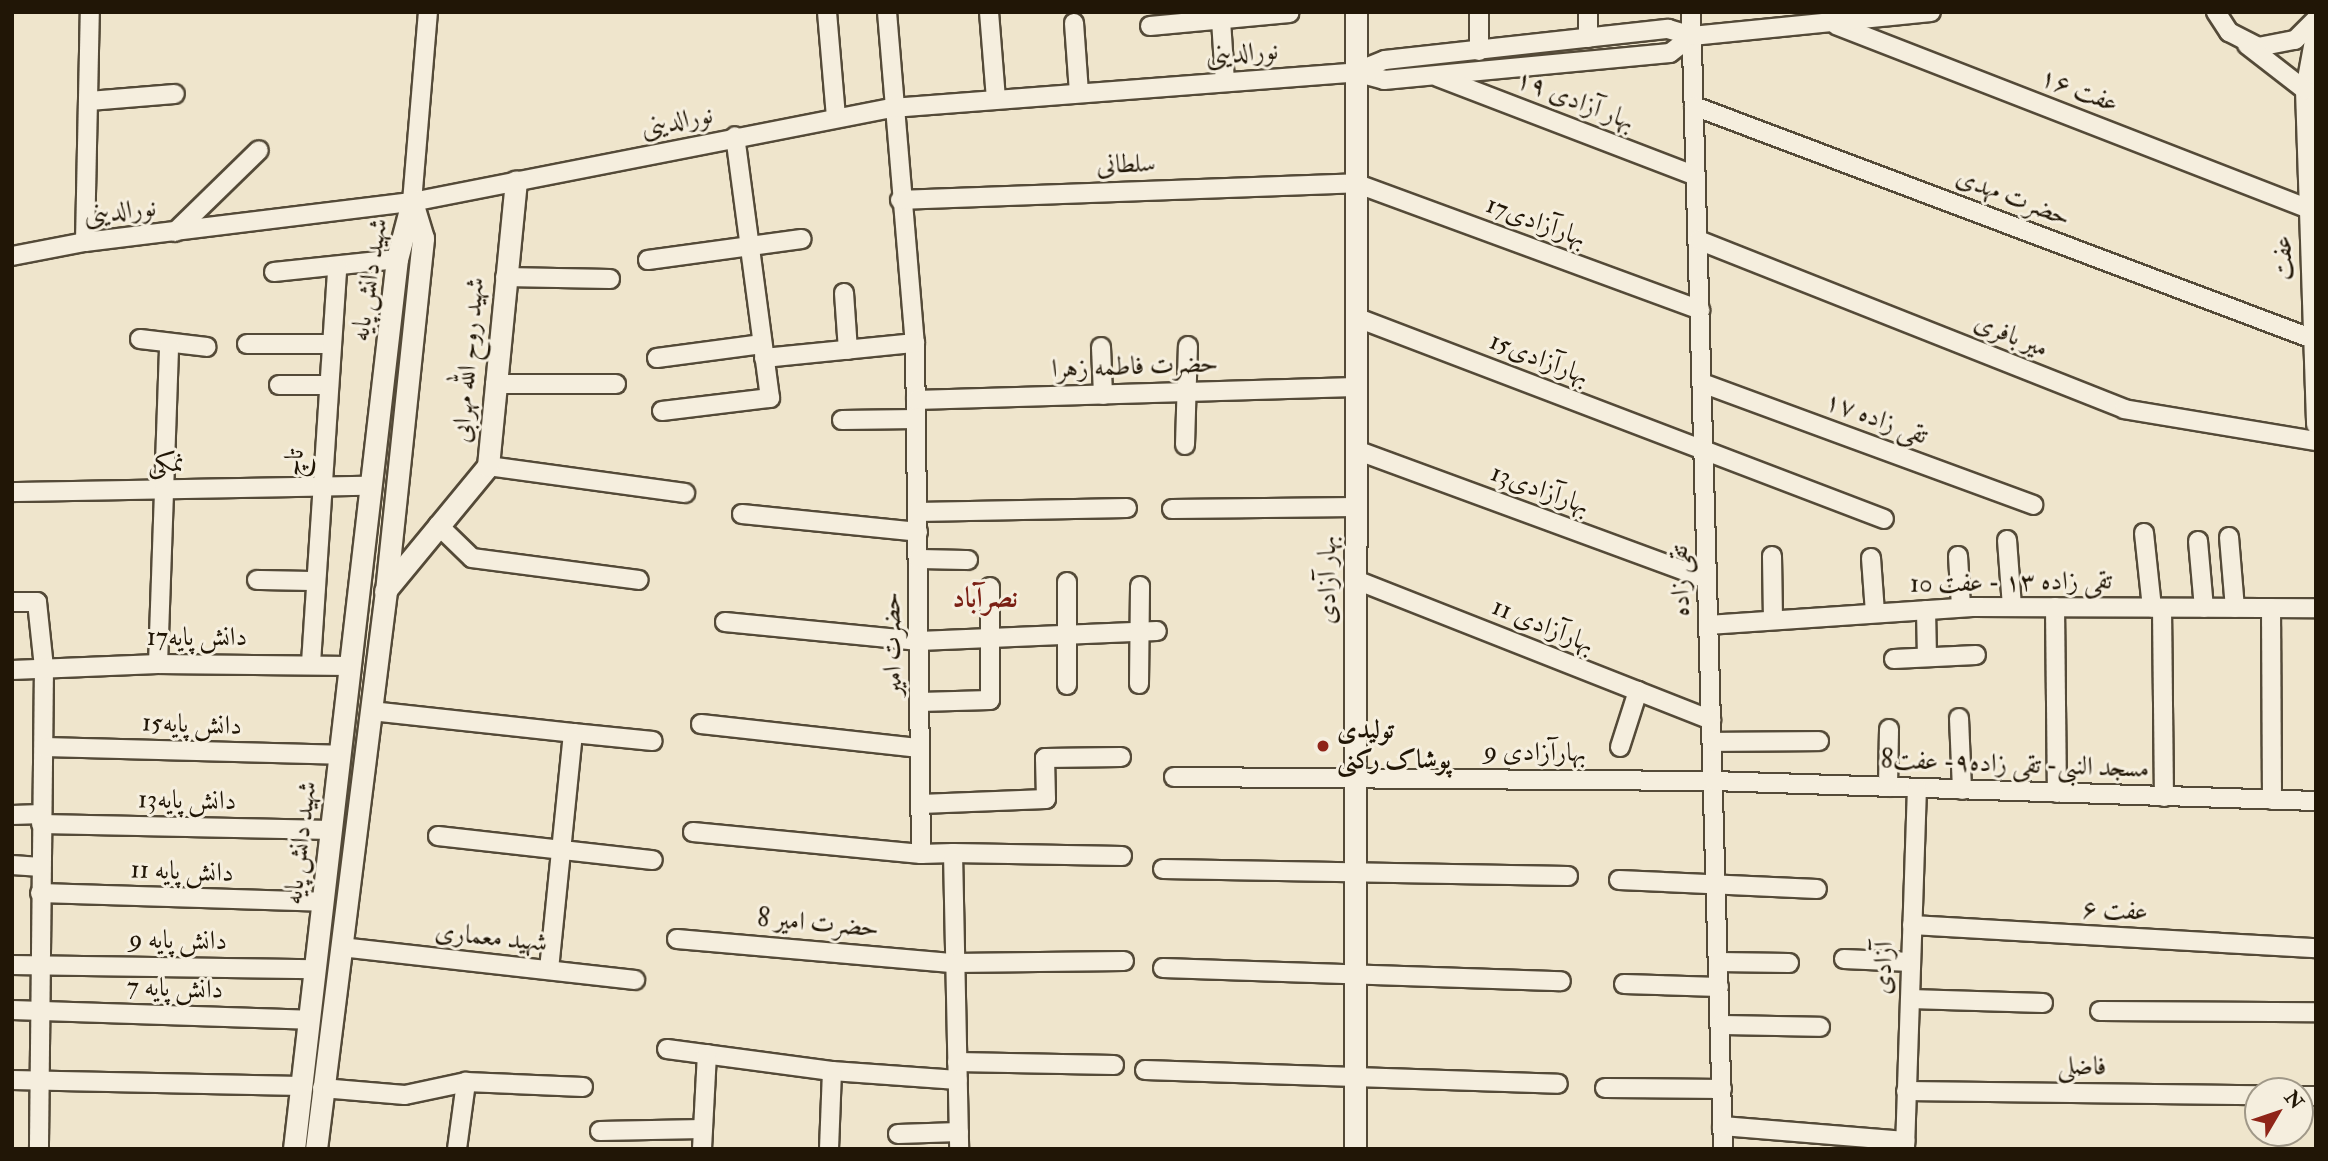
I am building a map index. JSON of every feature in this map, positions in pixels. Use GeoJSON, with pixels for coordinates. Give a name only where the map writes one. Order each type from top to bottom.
{"type":"FeatureCollection","features":[{"type":"Feature","properties":{"kind":"street"},"geometry":{"type":"LineString","coordinates":[[85,242],[90,12]]}},
{"type":"Feature","properties":{"kind":"street"},"geometry":{"type":"LineString","coordinates":[[412,201],[428,12]]}},
{"type":"Feature","properties":{"kind":"street"},"geometry":{"type":"LineString","coordinates":[[827,12],[836,118]]}},
{"type":"Feature","properties":{"kind":"street","name":"حضرت امیر"},"geometry":{"type":"LineString","coordinates":[[887,12],[892,108],[915,343],[922,854]]}},
{"type":"Feature","properties":{"kind":"street"},"geometry":{"type":"LineString","coordinates":[[989,12],[996,99]]}},
{"type":"Feature","properties":{"kind":"street","name":"بهار آزادی"},"geometry":{"type":"LineString","coordinates":[[1354,1149],[1356,12]]}},
{"type":"Feature","properties":{"kind":"street"},"geometry":{"type":"LineString","coordinates":[[1479,12],[1479,51]]}},
{"type":"Feature","properties":{"kind":"street"},"geometry":{"type":"LineString","coordinates":[[1588,12],[1588,38]]}},
{"type":"Feature","properties":{"kind":"street","name":"تقی زاده"},"geometry":{"type":"LineString","coordinates":[[1691,12],[1723,1149]]}},
{"type":"Feature","properties":{"kind":"street","name":"نورالدینی"},"geometry":{"type":"LineString","coordinates":[[1355,72],[1384,80],[1670,52],[1692,36],[1778,20],[1830,22],[1931,12]]}},
{"type":"Feature","properties":{"kind":"street"},"geometry":{"type":"LineString","coordinates":[[2216,12],[2239,39],[2305,90]]}},
{"type":"Feature","properties":{"kind":"street"},"geometry":{"type":"LineString","coordinates":[[1150,26],[1289,13]]}},
{"type":"Feature","properties":{"kind":"street"},"geometry":{"type":"LineString","coordinates":[[2239,39],[2258,47],[2284,44],[2316,19]]}},
{"type":"Feature","properties":{"kind":"street"},"geometry":{"type":"LineString","coordinates":[[1221,20],[1225,82]]}},
{"type":"Feature","properties":{"kind":"street","name":"عفت ۱۶"},"geometry":{"type":"LineString","coordinates":[[1830,22],[2309,209]]}},
{"type":"Feature","properties":{"kind":"street"},"geometry":{"type":"LineString","coordinates":[[1074,23],[1079,93]]}},
{"type":"Feature","properties":{"kind":"street","name":"نورالدینی"},"geometry":{"type":"LineString","coordinates":[[12,256],[85,242],[412,201],[735,136],[892,108],[1355,72],[1385,60],[1668,29],[1692,36]]}},
{"type":"Feature","properties":{"kind":"street","name":"عفت"},"geometry":{"type":"LineString","coordinates":[[2316,30],[2305,90],[2313,266],[2316,425]]}},
{"type":"Feature","properties":{"kind":"street","name":"بهار آزادی ۱۹"},"geometry":{"type":"LineString","coordinates":[[1436,76],[1696,176]]}},
{"type":"Feature","properties":{"kind":"street"},"geometry":{"type":"LineString","coordinates":[[89,102],[175,94]]}},
{"type":"Feature","properties":{"kind":"street","name":"حضرت مهدی"},"geometry":{"type":"LineString","coordinates":[[1694,106],[2313,339]]}},
{"type":"Feature","properties":{"kind":"street"},"geometry":{"type":"LineString","coordinates":[[662,411],[769,398],[735,136]]}},
{"type":"Feature","properties":{"kind":"street"},"geometry":{"type":"LineString","coordinates":[[175,232],[259,149]]}},
{"type":"Feature","properties":{"kind":"street","name":"شهید روح الله مهرابی"},"geometry":{"type":"LineString","coordinates":[[386,591],[488,466],[516,181]]}},
{"type":"Feature","properties":{"kind":"street","name":"سلطانی"},"geometry":{"type":"LineString","coordinates":[[900,200],[1355,183]]}},
{"type":"Feature","properties":{"kind":"street","name":"بهارآزادی17"},"geometry":{"type":"LineString","coordinates":[[1355,183],[1700,310]]}},
{"type":"Feature","properties":{"kind":"street","name":"شهید دانش پایه"},"geometry":{"type":"LineString","coordinates":[[293,1149],[397,259],[412,201]]}},
{"type":"Feature","properties":{"kind":"street","name":"شهید دانش پایه"},"geometry":{"type":"LineString","coordinates":[[316,1149],[386,591],[423,239],[412,201]]}},
{"type":"Feature","properties":{"kind":"street"},"geometry":{"type":"LineString","coordinates":[[648,260],[802,239]]}},
{"type":"Feature","properties":{"kind":"street","name":"میر بافری"},"geometry":{"type":"LineString","coordinates":[[1698,240],[2124,409],[2316,441]]}},
{"type":"Feature","properties":{"kind":"street"},"geometry":{"type":"LineString","coordinates":[[274,272],[397,259]]}},
{"type":"Feature","properties":{"kind":"street","name":"تاچ"},"geometry":{"type":"LineString","coordinates":[[311,663],[329,344],[337,267]]}},
{"type":"Feature","properties":{"kind":"street"},"geometry":{"type":"LineString","coordinates":[[505,277],[610,279]]}},
{"type":"Feature","properties":{"kind":"street"},"geometry":{"type":"LineString","coordinates":[[844,293],[848,350]]}},
{"type":"Feature","properties":{"kind":"street","name":"بهارآزادی15"},"geometry":{"type":"LineString","coordinates":[[1355,317],[1884,519]]}},
{"type":"Feature","properties":{"kind":"street"},"geometry":{"type":"LineString","coordinates":[[140,339],[207,348]]}},
{"type":"Feature","properties":{"kind":"street"},"geometry":{"type":"LineString","coordinates":[[158,664],[169,343]]}},
{"type":"Feature","properties":{"kind":"street"},"geometry":{"type":"LineString","coordinates":[[657,359],[763,351],[848,350],[915,343]]}},
{"type":"Feature","properties":{"kind":"street"},"geometry":{"type":"LineString","coordinates":[[247,344],[329,344]]}},
{"type":"Feature","properties":{"kind":"street"},"geometry":{"type":"LineString","coordinates":[[1185,445],[1188,346]]}},
{"type":"Feature","properties":{"kind":"street"},"geometry":{"type":"LineString","coordinates":[[1101,347],[1103,395]]}},
{"type":"Feature","properties":{"kind":"street","name":"تقی زاده ۱۷"},"geometry":{"type":"LineString","coordinates":[[1702,383],[2033,505]]}},
{"type":"Feature","properties":{"kind":"street"},"geometry":{"type":"LineString","coordinates":[[495,384],[616,384]]}},
{"type":"Feature","properties":{"kind":"street"},"geometry":{"type":"LineString","coordinates":[[279,385],[327,385]]}},
{"type":"Feature","properties":{"kind":"street","name":"حضرت فاطمه زهرا"},"geometry":{"type":"LineString","coordinates":[[842,419],[916,409],[1103,395],[1355,387]]}},
{"type":"Feature","properties":{"kind":"street","name":"بهارآزادی13"},"geometry":{"type":"LineString","coordinates":[[1356,450],[1706,579]]}},
{"type":"Feature","properties":{"kind":"street"},"geometry":{"type":"LineString","coordinates":[[488,466],[685,494]]}},
{"type":"Feature","properties":{"kind":"street","name":"نمکی"},"geometry":{"type":"LineString","coordinates":[[12,492],[320,489],[371,486]]}},
{"type":"Feature","properties":{"kind":"street"},"geometry":{"type":"LineString","coordinates":[[1172,509],[1356,507]]}},
{"type":"Feature","properties":{"kind":"street"},"geometry":{"type":"LineString","coordinates":[[918,512],[1127,508]]}},
{"type":"Feature","properties":{"kind":"street"},"geometry":{"type":"LineString","coordinates":[[742,514],[918,532]]}},
{"type":"Feature","properties":{"kind":"street"},"geometry":{"type":"LineString","coordinates":[[438,525],[472,558],[639,580]]}},
{"type":"Feature","properties":{"kind":"street"},"geometry":{"type":"LineString","coordinates":[[2144,533],[2157,608],[2164,797]]}},
{"type":"Feature","properties":{"kind":"street"},"geometry":{"type":"LineString","coordinates":[[2229,537],[2235,608]]}},
{"type":"Feature","properties":{"kind":"street"},"geometry":{"type":"LineString","coordinates":[[2007,540],[2012,607]]}},
{"type":"Feature","properties":{"kind":"street"},"geometry":{"type":"LineString","coordinates":[[2198,541],[2204,608]]}},
{"type":"Feature","properties":{"kind":"street"},"geometry":{"type":"LineString","coordinates":[[1772,556],[1773,620]]}},
{"type":"Feature","properties":{"kind":"street"},"geometry":{"type":"LineString","coordinates":[[1958,556],[1961,607]]}},
{"type":"Feature","properties":{"kind":"street"},"geometry":{"type":"LineString","coordinates":[[1871,558],[1875,614]]}},
{"type":"Feature","properties":{"kind":"street"},"geometry":{"type":"LineString","coordinates":[[918,559],[968,560]]}},
{"type":"Feature","properties":{"kind":"street"},"geometry":{"type":"LineString","coordinates":[[257,580],[315,581]]}},
{"type":"Feature","properties":{"kind":"street","name":"بهارآزادی 11"},"geometry":{"type":"LineString","coordinates":[[1356,580],[1711,720]]}},
{"type":"Feature","properties":{"kind":"street"},"geometry":{"type":"LineString","coordinates":[[1066,685],[1067,582]]}},
{"type":"Feature","properties":{"kind":"street"},"geometry":{"type":"LineString","coordinates":[[1139,684],[1149,631],[1140,586]]}},
{"type":"Feature","properties":{"kind":"street"},"geometry":{"type":"LineString","coordinates":[[920,702],[990,700],[990,587]]}},
{"type":"Feature","properties":{"kind":"street"},"geometry":{"type":"LineString","coordinates":[[359,588],[386,591]]}},
{"type":"Feature","properties":{"kind":"street"},"geometry":{"type":"LineString","coordinates":[[12,602],[37,602],[44,667],[39,1149]]}},
{"type":"Feature","properties":{"kind":"street","name":"تقی زاده ۱۳ - عفت 10"},"geometry":{"type":"LineString","coordinates":[[1709,625],[1961,607],[2316,608]]}},
{"type":"Feature","properties":{"kind":"street"},"geometry":{"type":"LineString","coordinates":[[2055,607],[2057,793]]}},
{"type":"Feature","properties":{"kind":"street"},"geometry":{"type":"LineString","coordinates":[[2271,608],[2272,800]]}},
{"type":"Feature","properties":{"kind":"street"},"geometry":{"type":"LineString","coordinates":[[1926,610],[1927,657]]}},
{"type":"Feature","properties":{"kind":"street"},"geometry":{"type":"LineString","coordinates":[[725,622],[919,641],[1149,631]]}},
{"type":"Feature","properties":{"kind":"street"},"geometry":{"type":"LineString","coordinates":[[1894,659],[1976,655]]}},
{"type":"Feature","properties":{"kind":"street","name":"دانش پایه17"},"geometry":{"type":"LineString","coordinates":[[12,670],[158,664],[311,663],[350,666]]}},
{"type":"Feature","properties":{"kind":"street"},"geometry":{"type":"LineString","coordinates":[[1620,747],[1638,691]]}},
{"type":"Feature","properties":{"kind":"street"},"geometry":{"type":"LineString","coordinates":[[371,711],[653,741]]}},
{"type":"Feature","properties":{"kind":"street"},"geometry":{"type":"LineString","coordinates":[[1959,718],[1962,790]]}},
{"type":"Feature","properties":{"kind":"street"},"geometry":{"type":"LineString","coordinates":[[701,724],[920,748]]}},
{"type":"Feature","properties":{"kind":"street"},"geometry":{"type":"LineString","coordinates":[[1888,788],[1889,729]]}},
{"type":"Feature","properties":{"kind":"street"},"geometry":{"type":"LineString","coordinates":[[549,970],[573,733]]}},
{"type":"Feature","properties":{"kind":"street"},"geometry":{"type":"LineString","coordinates":[[1712,742],[1819,741]]}},
{"type":"Feature","properties":{"kind":"street","name":"دانش پایه15"},"geometry":{"type":"LineString","coordinates":[[44,747],[340,755]]}},
{"type":"Feature","properties":{"kind":"street"},"geometry":{"type":"LineString","coordinates":[[921,804],[1046,799],[1045,758],[1121,757]]}},
{"type":"Feature","properties":{"kind":"street","name":"بهارآزادی 9"},"geometry":{"type":"LineString","coordinates":[[1174,777],[1713,781]]}},
{"type":"Feature","properties":{"kind":"street","name":"مسجد النبی- تقی زاده۹- عفت8"},"geometry":{"type":"LineString","coordinates":[[1713,781],[2316,801]]}},
{"type":"Feature","properties":{"kind":"street","name":"آزادی"},"geometry":{"type":"LineString","coordinates":[[1905,1145],[1917,789]]}},
{"type":"Feature","properties":{"kind":"street","name":"دانش پایه13"},"geometry":{"type":"LineString","coordinates":[[12,815],[42,819],[332,830]]}},
{"type":"Feature","properties":{"kind":"street"},"geometry":{"type":"LineString","coordinates":[[693,832],[922,854],[1122,856]]}},
{"type":"Feature","properties":{"kind":"street"},"geometry":{"type":"LineString","coordinates":[[438,836],[653,860]]}},
{"type":"Feature","properties":{"kind":"street"},"geometry":{"type":"LineString","coordinates":[[898,1134],[959,1141],[953,853]]}},
{"type":"Feature","properties":{"kind":"street"},"geometry":{"type":"LineString","coordinates":[[12,865],[41,867]]}},
{"type":"Feature","properties":{"kind":"street"},"geometry":{"type":"LineString","coordinates":[[1163,869],[1568,876]]}},
{"type":"Feature","properties":{"kind":"street"},"geometry":{"type":"LineString","coordinates":[[1619,880],[1716,882],[1817,889]]}},
{"type":"Feature","properties":{"kind":"street","name":"دانش پایه 11"},"geometry":{"type":"LineString","coordinates":[[40,893],[322,902]]}},
{"type":"Feature","properties":{"kind":"street","name":"عفت ۶"},"geometry":{"type":"LineString","coordinates":[[1912,925],[2316,948]]}},
{"type":"Feature","properties":{"kind":"street","name":"حضرت امیر 8"},"geometry":{"type":"LineString","coordinates":[[677,939],[954,963],[1124,961]]}},
{"type":"Feature","properties":{"kind":"street","name":"شهید معماری"},"geometry":{"type":"LineString","coordinates":[[341,947],[635,980]]}},
{"type":"Feature","properties":{"kind":"street"},"geometry":{"type":"LineString","coordinates":[[1844,959],[1911,962]]}},
{"type":"Feature","properties":{"kind":"street"},"geometry":{"type":"LineString","coordinates":[[1718,962],[1789,963]]}},
{"type":"Feature","properties":{"kind":"street","name":"دانش پایه 9"},"geometry":{"type":"LineString","coordinates":[[12,965],[314,969]]}},
{"type":"Feature","properties":{"kind":"street"},"geometry":{"type":"LineString","coordinates":[[1163,968],[1355,971],[1561,981]]}},
{"type":"Feature","properties":{"kind":"street"},"geometry":{"type":"LineString","coordinates":[[1624,984],[1719,987]]}},
{"type":"Feature","properties":{"kind":"street"},"geometry":{"type":"LineString","coordinates":[[1910,999],[2043,1003]]}},
{"type":"Feature","properties":{"kind":"street","name":"دانش پایه 7"},"geometry":{"type":"LineString","coordinates":[[12,1010],[309,1020]]}},
{"type":"Feature","properties":{"kind":"street"},"geometry":{"type":"LineString","coordinates":[[2100,1011],[2316,1012]]}},
{"type":"Feature","properties":{"kind":"street"},"geometry":{"type":"LineString","coordinates":[[1720,1025],[1820,1027]]}},
{"type":"Feature","properties":{"kind":"street"},"geometry":{"type":"LineString","coordinates":[[667,1049],[832,1072],[958,1080]]}},
{"type":"Feature","properties":{"kind":"street"},"geometry":{"type":"LineString","coordinates":[[702,1149],[707,1054]]}},
{"type":"Feature","properties":{"kind":"street"},"geometry":{"type":"LineString","coordinates":[[957,1062],[1114,1065]]}},
{"type":"Feature","properties":{"kind":"street"},"geometry":{"type":"LineString","coordinates":[[1144,1070],[1355,1080],[1558,1084]]}},
{"type":"Feature","properties":{"kind":"street"},"geometry":{"type":"LineString","coordinates":[[829,1149],[832,1072]]}},
{"type":"Feature","properties":{"kind":"street"},"geometry":{"type":"LineString","coordinates":[[12,1080],[301,1086]]}},
{"type":"Feature","properties":{"kind":"street"},"geometry":{"type":"LineString","coordinates":[[457,1149],[466,1082]]}},
{"type":"Feature","properties":{"kind":"street"},"geometry":{"type":"LineString","coordinates":[[322,1088],[405,1095],[466,1082],[583,1087]]}},
{"type":"Feature","properties":{"kind":"street"},"geometry":{"type":"LineString","coordinates":[[1605,1088],[1722,1089]]}},
{"type":"Feature","properties":{"kind":"street","name":"فاضلی"},"geometry":{"type":"LineString","coordinates":[[1906,1091],[2244,1095]]}},
{"type":"Feature","properties":{"kind":"street"},"geometry":{"type":"LineString","coordinates":[[1722,1126],[1821,1142],[1905,1145]]}},
{"type":"Feature","properties":{"kind":"street"},"geometry":{"type":"LineString","coordinates":[[600,1131],[703,1129]]}},
{"type":"Feature","properties":{"kind":"place","name":"تولیدی پوشاک رکنی"},"geometry":{"type":"Point","coordinates":[1323,746]}},
{"type":"Feature","properties":{"kind":"district","name":"نصرآباد"},"geometry":{"type":"Point","coordinates":[985,599]}}]}
